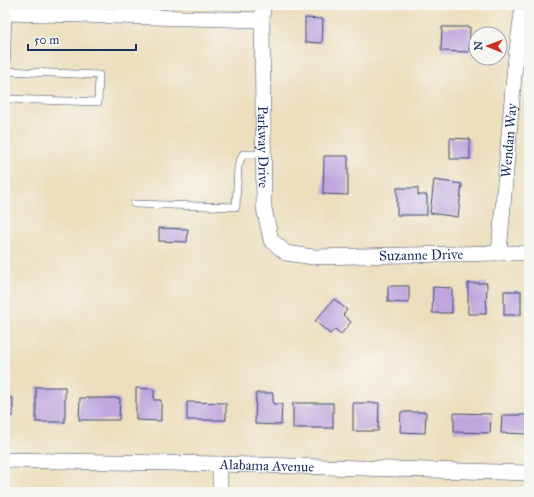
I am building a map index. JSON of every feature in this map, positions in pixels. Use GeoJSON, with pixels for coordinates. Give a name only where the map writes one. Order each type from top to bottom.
{"type":"FeatureCollection","features":[{"type":"Feature","properties":{"kind":"street","name":"Parkway Drive"},"geometry":{"type":"LineString","coordinates":[[263,5],[264,208],[271,240],[286,253],[313,257]]}},
{"type":"Feature","properties":{"kind":"street","name":"Wendan Way"},"geometry":{"type":"LineString","coordinates":[[499,253],[515,64],[522,13],[526,5]]}},
{"type":"Feature","properties":{"kind":"street"},"geometry":{"type":"LineString","coordinates":[[6,13],[262,20]]}},
{"type":"Feature","properties":{"kind":"street","name":"Suzanne Drive"},"geometry":{"type":"LineString","coordinates":[[313,257],[499,253],[529,254]]}},
{"type":"Feature","properties":{"kind":"street","name":"Alabama Avenue"},"geometry":{"type":"LineString","coordinates":[[5,460],[220,464],[529,473]]}},
{"type":"Feature","properties":{"kind":"street"},"geometry":{"type":"LineString","coordinates":[[220,464],[220,492]]}},
{"type":"Feature","properties":{"kind":"lane"},"geometry":{"type":"LineString","coordinates":[[6,13],[5,98],[98,102],[99,75],[6,71]]}},
{"type":"Feature","properties":{"kind":"lane"},"geometry":{"type":"LineString","coordinates":[[134,204],[236,207],[238,166],[242,154],[264,154]]}},
{"type":"Feature","properties":{"kind":"building"},"geometry":{"type":"Polygon","coordinates":[[[305,18],[323,19],[322,43],[305,42],[305,18]]]}},
{"type":"Feature","properties":{"kind":"building"},"geometry":{"type":"Polygon","coordinates":[[[442,27],[468,27],[468,52],[441,51],[442,27]]]}},
{"type":"Feature","properties":{"kind":"building"},"geometry":{"type":"Polygon","coordinates":[[[450,138],[470,139],[470,159],[450,159],[450,138]]]}},
{"type":"Feature","properties":{"kind":"building"},"geometry":{"type":"Polygon","coordinates":[[[324,156],[348,156],[348,195],[323,194],[324,156]]]}},
{"type":"Feature","properties":{"kind":"building"},"geometry":{"type":"Polygon","coordinates":[[[434,180],[462,184],[458,217],[430,213],[434,180]]]}},
{"type":"Feature","properties":{"kind":"building"},"geometry":{"type":"Polygon","coordinates":[[[397,188],[418,188],[418,195],[427,195],[427,215],[397,215],[397,188]]]}},
{"type":"Feature","properties":{"kind":"building"},"geometry":{"type":"Polygon","coordinates":[[[159,228],[188,229],[187,242],[159,241],[159,228]]]}},
{"type":"Feature","properties":{"kind":"building"},"geometry":{"type":"Polygon","coordinates":[[[468,283],[487,283],[486,314],[468,314],[468,283]]]}},
{"type":"Feature","properties":{"kind":"building"},"geometry":{"type":"Polygon","coordinates":[[[388,286],[409,286],[409,303],[388,302],[388,286]]]}},
{"type":"Feature","properties":{"kind":"building"},"geometry":{"type":"Polygon","coordinates":[[[433,287],[452,288],[452,313],[432,313],[433,287]]]}},
{"type":"Feature","properties":{"kind":"building"},"geometry":{"type":"Polygon","coordinates":[[[504,291],[521,291],[521,315],[504,315],[504,291]]]}},
{"type":"Feature","properties":{"kind":"building"},"geometry":{"type":"Polygon","coordinates":[[[334,299],[347,310],[343,315],[351,322],[341,334],[335,329],[330,334],[315,321],[334,299]]]}},
{"type":"Feature","properties":{"kind":"building"},"geometry":{"type":"Polygon","coordinates":[[[36,387],[65,387],[65,422],[36,422],[36,387]]]}},
{"type":"Feature","properties":{"kind":"building"},"geometry":{"type":"Polygon","coordinates":[[[136,388],[154,389],[154,400],[161,400],[161,421],[136,420],[136,388]]]}},
{"type":"Feature","properties":{"kind":"building"},"geometry":{"type":"Polygon","coordinates":[[[256,393],[273,393],[273,404],[282,404],[281,425],[255,424],[256,393]]]}},
{"type":"Feature","properties":{"kind":"building"},"geometry":{"type":"Polygon","coordinates":[[[5,398],[13,398],[13,416],[5,416],[5,398]]]}},
{"type":"Feature","properties":{"kind":"building"},"geometry":{"type":"Polygon","coordinates":[[[80,398],[120,398],[119,420],[79,420],[80,398]]]}},
{"type":"Feature","properties":{"kind":"building"},"geometry":{"type":"Polygon","coordinates":[[[187,402],[226,403],[226,420],[187,420],[187,402]]]}},
{"type":"Feature","properties":{"kind":"building"},"geometry":{"type":"Polygon","coordinates":[[[293,403],[333,403],[333,428],[293,428],[293,403]]]}},
{"type":"Feature","properties":{"kind":"building"},"geometry":{"type":"Polygon","coordinates":[[[353,403],[379,403],[378,431],[353,431],[353,403]]]}},
{"type":"Feature","properties":{"kind":"building"},"geometry":{"type":"Polygon","coordinates":[[[401,412],[426,412],[425,433],[400,432],[401,412]]]}},
{"type":"Feature","properties":{"kind":"building"},"geometry":{"type":"Polygon","coordinates":[[[454,413],[491,414],[490,433],[454,432],[454,413]]]}},
{"type":"Feature","properties":{"kind":"building"},"geometry":{"type":"Polygon","coordinates":[[[502,415],[529,415],[529,434],[501,433],[502,415]]]}}]}
